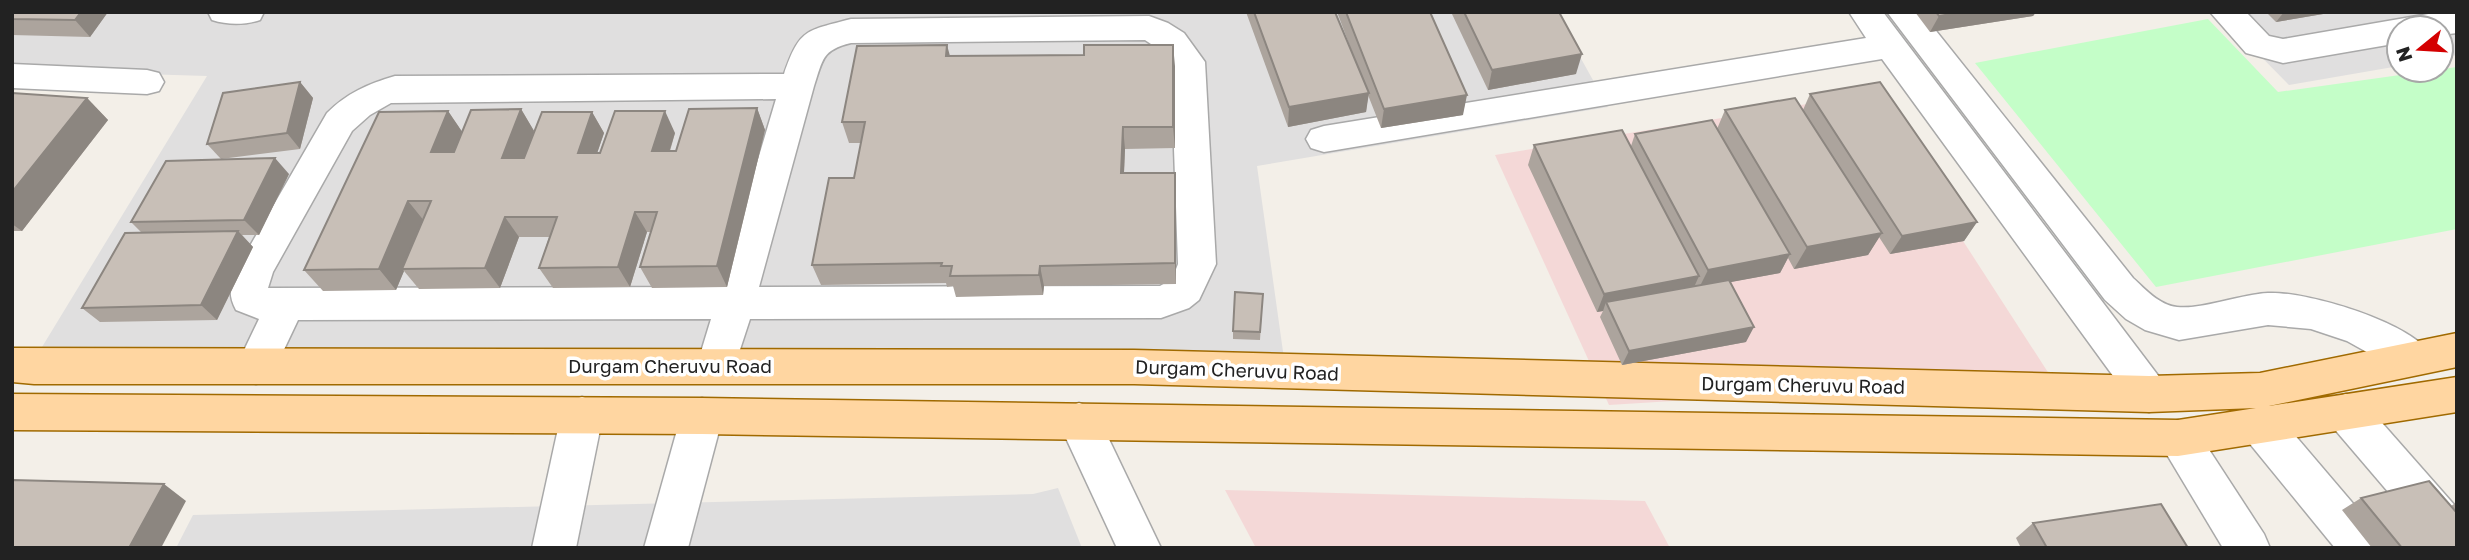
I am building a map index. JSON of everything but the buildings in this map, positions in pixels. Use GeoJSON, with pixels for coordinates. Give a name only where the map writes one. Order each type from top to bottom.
{"type":"FeatureCollection","features":[{"type":"Feature","properties":{"kind":"main road","name":"Durgam Cheruvu Road"},"geometry":{"type":"LineString","coordinates":[[23,366],[1134,367],[2166,393],[2260,390],[2457,350]]}},
{"type":"Feature","properties":{"kind":"main road"},"geometry":{"type":"LineString","coordinates":[[12,402],[23,366]]}},
{"type":"Feature","properties":{"kind":"main road"},"geometry":{"type":"LineString","coordinates":[[1023,420],[1028,366]]}},
{"type":"Feature","properties":{"kind":"main road"},"geometry":{"type":"LineString","coordinates":[[2166,393],[2194,436]]}},
{"type":"Feature","properties":{"kind":"main road"},"geometry":{"type":"LineString","coordinates":[[12,412],[702,416],[2194,436],[2457,394]]}},
{"type":"Feature","properties":{"kind":"street"},"geometry":{"type":"LineString","coordinates":[[224,12],[248,12]]}},
{"type":"Feature","properties":{"kind":"street"},"geometry":{"type":"LineString","coordinates":[[1865,12],[1897,29],[2119,289],[2140,308],[2159,319],[2179,324],[2268,309],[2311,313],[2360,329],[2413,358]]}},
{"type":"Feature","properties":{"kind":"street"},"geometry":{"type":"LineString","coordinates":[[2227,12],[2258,45],[2284,51],[2385,33]]}},
{"type":"Feature","properties":{"kind":"street"},"geometry":{"type":"LineString","coordinates":[[717,365],[735,301],[797,86],[810,47],[824,38],[851,32],[1149,28],[1166,35],[1179,47],[1188,62],[1198,264],[1183,293],[1161,302],[735,301],[286,305],[261,304],[250,299],[249,286],[255,270],[339,122],[352,109],[374,95],[395,89],[797,86]]}},
{"type":"Feature","properties":{"kind":"street"},"geometry":{"type":"LineString","coordinates":[[1324,139],[1897,29]]}},
{"type":"Feature","properties":{"kind":"street"},"geometry":{"type":"LineString","coordinates":[[1897,29],[2166,393]]}},
{"type":"Feature","properties":{"kind":"street"},"geometry":{"type":"LineString","coordinates":[[12,76],[147,82]]}},
{"type":"Feature","properties":{"kind":"street"},"geometry":{"type":"LineString","coordinates":[[256,368],[286,305]]}},
{"type":"Feature","properties":{"kind":"street"},"geometry":{"type":"LineString","coordinates":[[2346,412],[2457,540]]}},
{"type":"Feature","properties":{"kind":"street"},"geometry":{"type":"LineString","coordinates":[[554,548],[582,415]]}},
{"type":"Feature","properties":{"kind":"street"},"geometry":{"type":"LineString","coordinates":[[666,548],[702,416]]}},
{"type":"Feature","properties":{"kind":"street"},"geometry":{"type":"LineString","coordinates":[[1079,421],[1139,548]]}},
{"type":"Feature","properties":{"kind":"street"},"geometry":{"type":"LineString","coordinates":[[2261,426],[2364,548]]}},
{"type":"Feature","properties":{"kind":"street"},"geometry":{"type":"LineString","coordinates":[[2194,436],[2248,548]]}},
{"type":"Feature","properties":{"kind":"shaded area"},"geometry":{"type":"Polygon","coordinates":[[[12,12],[1555,12],[1608,107],[1257,166],[1286,373],[28,370],[207,76],[12,70],[12,12]]]}},
{"type":"Feature","properties":{"kind":"shaded area"},"geometry":{"type":"Polygon","coordinates":[[[2217,12],[2457,12],[2457,55],[2455,14],[2385,14],[2385,68],[2289,85],[2217,12]]]}},
{"type":"Feature","properties":{"kind":"shaded area"},"geometry":{"type":"Polygon","coordinates":[[[1868,94],[2051,377],[1609,405],[1495,155],[1868,94]]]}},
{"type":"Feature","properties":{"kind":"shaded area"},"geometry":{"type":"Polygon","coordinates":[[[1058,488],[1082,548],[176,548],[193,515],[1033,494],[1058,488]]]}},
{"type":"Feature","properties":{"kind":"shaded area"},"geometry":{"type":"Polygon","coordinates":[[[1225,490],[1645,501],[1670,548],[1256,548],[1225,490]]]}},
{"type":"Feature","properties":{"kind":"green space"},"geometry":{"type":"Polygon","coordinates":[[[2208,19],[2278,92],[2385,77],[2385,84],[2455,84],[2457,67],[2457,229],[2156,287],[1975,63],[2208,19]]]}}]}
